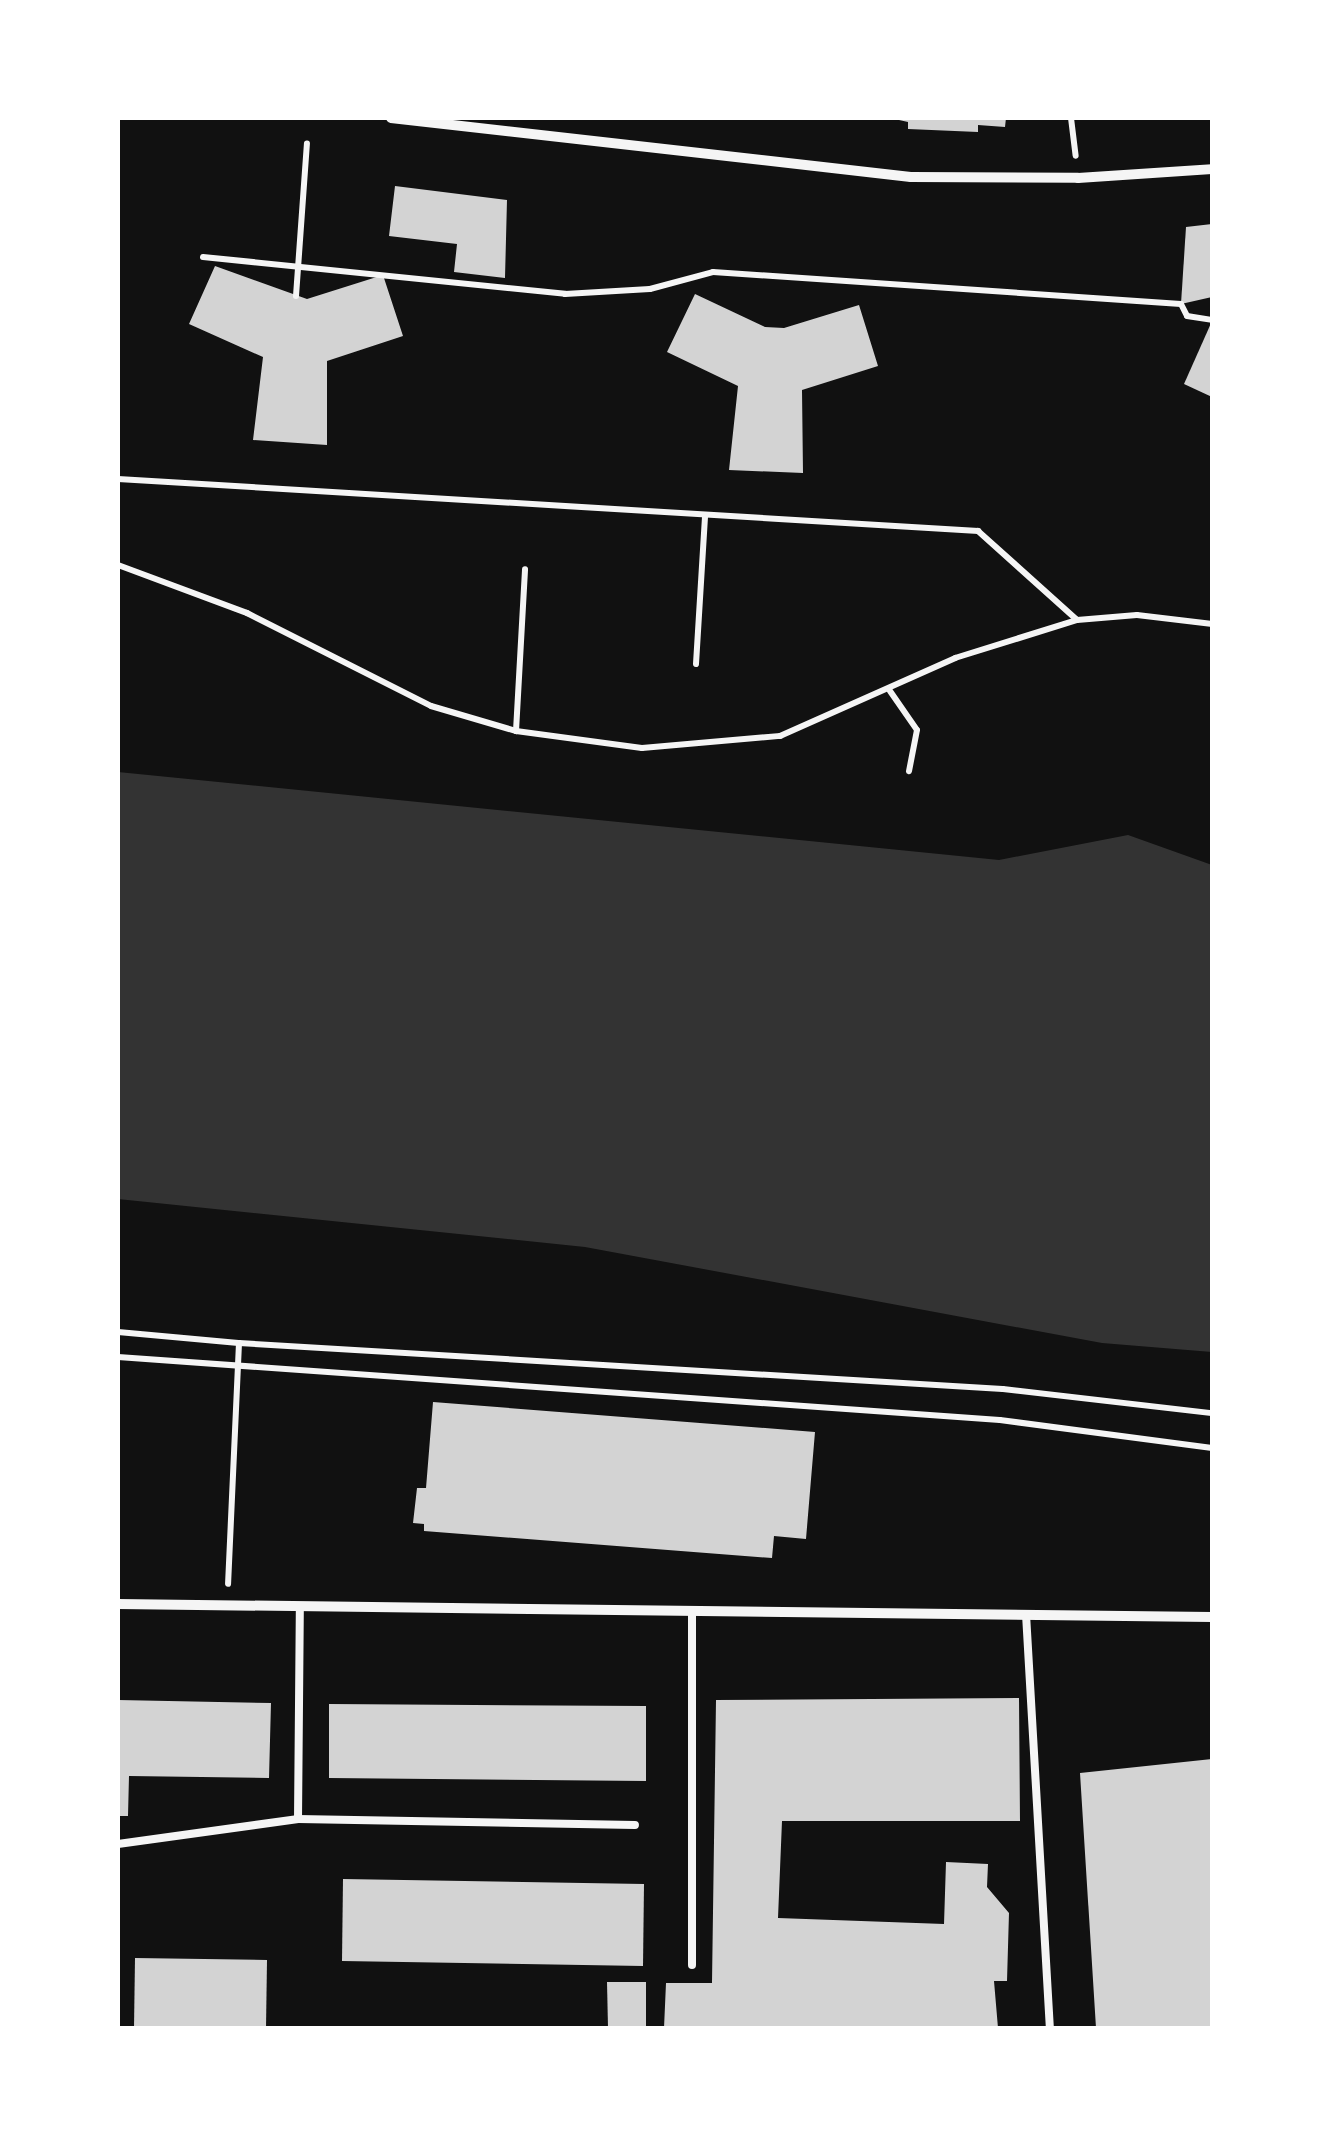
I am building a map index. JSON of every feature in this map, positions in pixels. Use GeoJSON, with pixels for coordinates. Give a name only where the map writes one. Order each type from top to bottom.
{"type":"FeatureCollection","features":[{"type":"Feature","properties":{"kind":"street"},"geometry":{"type":"LineString","coordinates":[[392,118],[813,169],[1078,178],[1212,169]]}},
{"type":"Feature","properties":{"kind":"street"},"geometry":{"type":"LineString","coordinates":[[118,1604],[300,1610],[1212,1616]]}},
{"type":"Feature","properties":{"kind":"lane"},"geometry":{"type":"LineString","coordinates":[[298,1818],[300,1610]]}},
{"type":"Feature","properties":{"kind":"lane"},"geometry":{"type":"LineString","coordinates":[[692,1612],[692,1965]]}},
{"type":"Feature","properties":{"kind":"lane"},"geometry":{"type":"LineString","coordinates":[[1026,1614],[1050,2028]]}},
{"type":"Feature","properties":{"kind":"lane"},"geometry":{"type":"LineString","coordinates":[[118,1844],[298,1818],[635,1825]]}},
{"type":"Feature","properties":{"kind":"path"},"geometry":{"type":"LineString","coordinates":[[1071,118],[1078,178]]}},
{"type":"Feature","properties":{"kind":"path"},"geometry":{"type":"LineString","coordinates":[[296,296],[308,143]]}},
{"type":"Feature","properties":{"kind":"path"},"geometry":{"type":"LineString","coordinates":[[202,257],[565,294],[650,289],[713,272],[1181,304],[1187,316],[1212,320]]}},
{"type":"Feature","properties":{"kind":"path"},"geometry":{"type":"LineString","coordinates":[[118,479],[978,531],[1077,620]]}},
{"type":"Feature","properties":{"kind":"path"},"geometry":{"type":"LineString","coordinates":[[696,664],[706,516]]}},
{"type":"Feature","properties":{"kind":"path"},"geometry":{"type":"LineString","coordinates":[[118,565],[247,613],[431,706],[516,731],[642,748],[732,744],[816,725],[955,658],[1077,620],[1136,615],[1212,624]]}},
{"type":"Feature","properties":{"kind":"path"},"geometry":{"type":"LineString","coordinates":[[516,731],[525,569]]}},
{"type":"Feature","properties":{"kind":"path"},"geometry":{"type":"LineString","coordinates":[[890,691],[916,730],[909,771]]}},
{"type":"Feature","properties":{"kind":"path"},"geometry":{"type":"LineString","coordinates":[[118,1332],[240,1343],[1003,1389],[1212,1413]]}},
{"type":"Feature","properties":{"kind":"path"},"geometry":{"type":"LineString","coordinates":[[229,1577],[240,1343]]}},
{"type":"Feature","properties":{"kind":"path"},"geometry":{"type":"LineString","coordinates":[[118,1357],[1000,1420],[1212,1448]]}},
{"type":"Feature","properties":{"kind":"shaded area"},"geometry":{"type":"Polygon","coordinates":[[[118,772],[999,860],[1128,835],[1212,865],[1212,1352],[1102,1343],[585,1247],[118,1199],[118,772]]]}},
{"type":"Feature","properties":{"kind":"building"},"geometry":{"type":"Polygon","coordinates":[[[890,118],[1006,118],[1005,127],[978,125],[978,132],[908,129],[908,122],[890,118]]]}},
{"type":"Feature","properties":{"kind":"building"},"geometry":{"type":"Polygon","coordinates":[[[395,186],[507,200],[505,278],[454,272],[457,244],[389,236],[395,186]]]}},
{"type":"Feature","properties":{"kind":"building"},"geometry":{"type":"Polygon","coordinates":[[[1212,224],[1212,297],[1181,304],[1186,227],[1212,224]]]}},
{"type":"Feature","properties":{"kind":"building"},"geometry":{"type":"Polygon","coordinates":[[[215,266],[307,299],[383,275],[403,336],[327,361],[327,445],[253,440],[263,357],[189,324],[215,266]]]}},
{"type":"Feature","properties":{"kind":"building"},"geometry":{"type":"Polygon","coordinates":[[[695,294],[765,327],[784,328],[859,305],[878,366],[802,390],[803,473],[729,470],[738,386],[667,352],[695,294]]]}},
{"type":"Feature","properties":{"kind":"building"},"geometry":{"type":"Polygon","coordinates":[[[1212,321],[1212,397],[1184,384],[1212,321]]]}},
{"type":"Feature","properties":{"kind":"building"},"geometry":{"type":"Polygon","coordinates":[[[433,1402],[815,1432],[806,1539],[774,1536],[772,1558],[424,1531],[424,1524],[413,1523],[417,1488],[426,1488],[433,1402]]]}},
{"type":"Feature","properties":{"kind":"building"},"geometry":{"type":"Polygon","coordinates":[[[1019,1698],[1020,1821],[782,1821],[778,1918],[944,1924],[946,1862],[988,1864],[987,1887],[1009,1913],[1007,1981],[994,1981],[998,2028],[664,2028],[666,1983],[712,1983],[716,1700],[1019,1698]]]}},
{"type":"Feature","properties":{"kind":"building"},"geometry":{"type":"Polygon","coordinates":[[[118,1700],[271,1703],[269,1778],[129,1776],[128,1816],[118,1816],[118,1700]]]}},
{"type":"Feature","properties":{"kind":"building"},"geometry":{"type":"Polygon","coordinates":[[[329,1704],[646,1706],[646,1781],[329,1778],[329,1704]]]}},
{"type":"Feature","properties":{"kind":"building"},"geometry":{"type":"Polygon","coordinates":[[[1212,1759],[1212,2028],[1096,2028],[1080,1773],[1212,1759]]]}},
{"type":"Feature","properties":{"kind":"building"},"geometry":{"type":"Polygon","coordinates":[[[343,1879],[644,1884],[643,1966],[342,1961],[343,1879]]]}},
{"type":"Feature","properties":{"kind":"building"},"geometry":{"type":"Polygon","coordinates":[[[135,1958],[267,1960],[266,2028],[134,2028],[135,1958]]]}},
{"type":"Feature","properties":{"kind":"building"},"geometry":{"type":"Polygon","coordinates":[[[607,1982],[646,1982],[646,2028],[608,2028],[607,1982]]]}}]}
